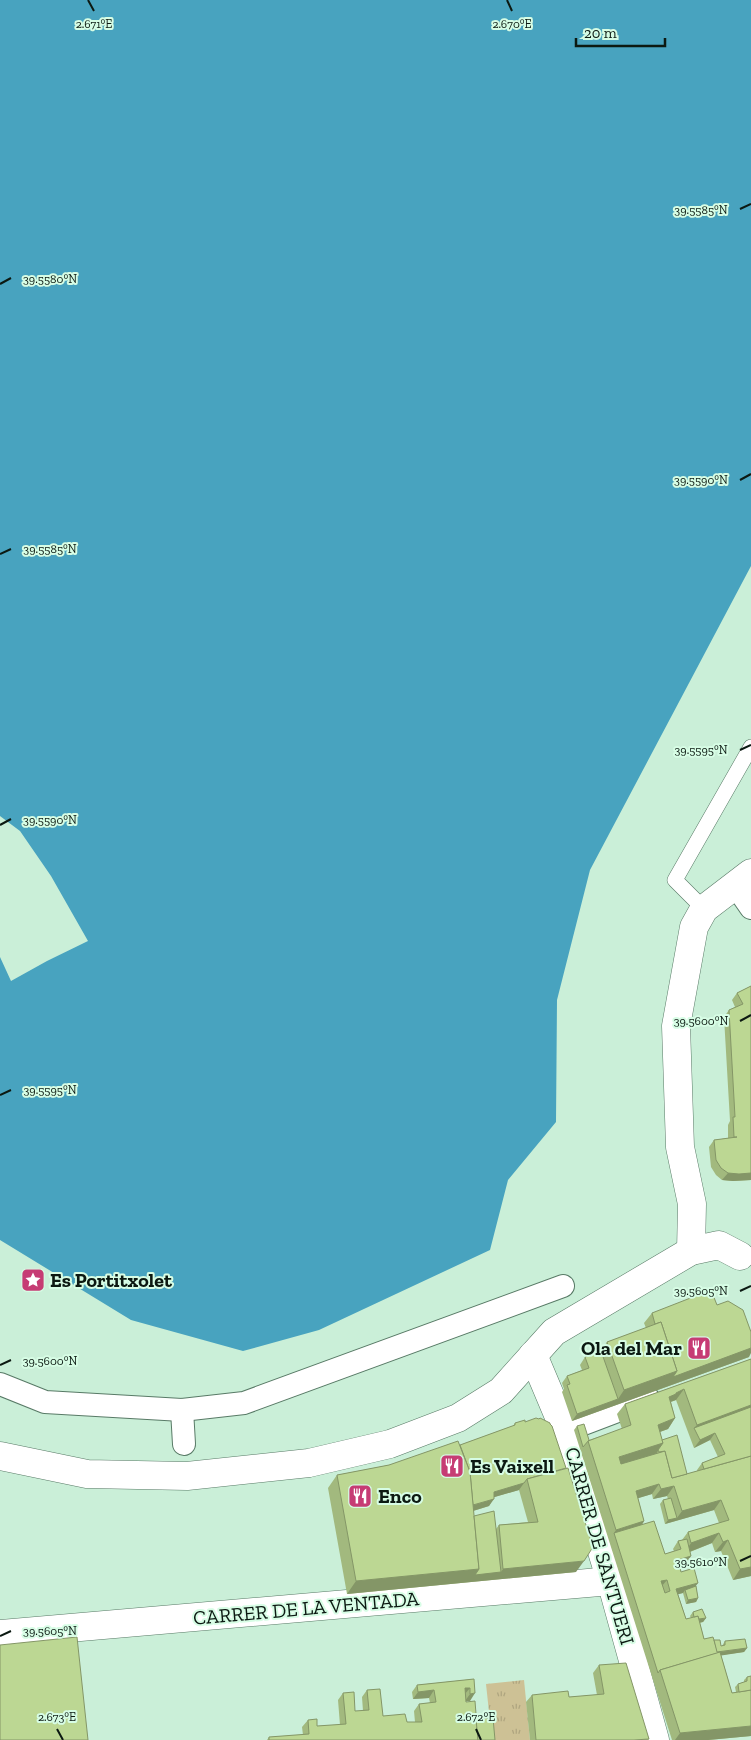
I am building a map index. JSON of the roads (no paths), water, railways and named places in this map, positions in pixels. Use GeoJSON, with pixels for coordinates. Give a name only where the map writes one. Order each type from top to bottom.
{"type":"FeatureCollection","features":[{"type":"Feature","properties":{"kind":"street"},"geometry":{"type":"LineString","coordinates":[[691,1242],[692,1204],[680,1147],[676,1026],[694,927],[704,909],[743,879],[751,908]]}},
{"type":"Feature","properties":{"kind":"street"},"geometry":{"type":"LineString","coordinates":[[0,1456],[87,1474],[187,1476],[309,1463],[390,1444],[458,1418],[500,1391],[554,1332],[691,1242],[719,1245],[747,1259]]}},
{"type":"Feature","properties":{"kind":"street"},"geometry":{"type":"LineString","coordinates":[[0,1384],[45,1402],[182,1410],[244,1403],[563,1286]]}},
{"type":"Feature","properties":{"kind":"street","name":"CARRER DE SANTUERI"},"geometry":{"type":"LineString","coordinates":[[533,1355],[566,1431],[611,1581],[655,1740]]}},
{"type":"Feature","properties":{"kind":"street"},"geometry":{"type":"LineString","coordinates":[[566,1431],[668,1393]]}},
{"type":"Feature","properties":{"kind":"street"},"geometry":{"type":"LineString","coordinates":[[182,1410],[184,1444]]}},
{"type":"Feature","properties":{"kind":"street","name":"CARRER DE LA VENTADA"},"geometry":{"type":"LineString","coordinates":[[0,1634],[611,1581]]}},
{"type":"Feature","properties":{"kind":"lane"},"geometry":{"type":"LineString","coordinates":[[704,909],[676,880],[751,747]]}},
{"type":"Feature","properties":{"kind":"water"},"geometry":{"type":"Polygon","coordinates":[[[0,0],[751,0],[751,566],[590,870],[557,1000],[556,1122],[508,1180],[490,1250],[319,1330],[243,1351],[131,1320],[0,1240],[0,0]]]}},
{"type":"Feature","properties":{"kind":"place","name":"Es Portitxolet"},"geometry":{"type":"Point","coordinates":[33,1280]}},
{"type":"Feature","properties":{"kind":"place","name":"Ola del Mar"},"geometry":{"type":"Point","coordinates":[699,1348]}},
{"type":"Feature","properties":{"kind":"place","name":"Es Vaixell"},"geometry":{"type":"Point","coordinates":[452,1466]}},
{"type":"Feature","properties":{"kind":"place","name":"Enco"},"geometry":{"type":"Point","coordinates":[360,1496]}}]}
